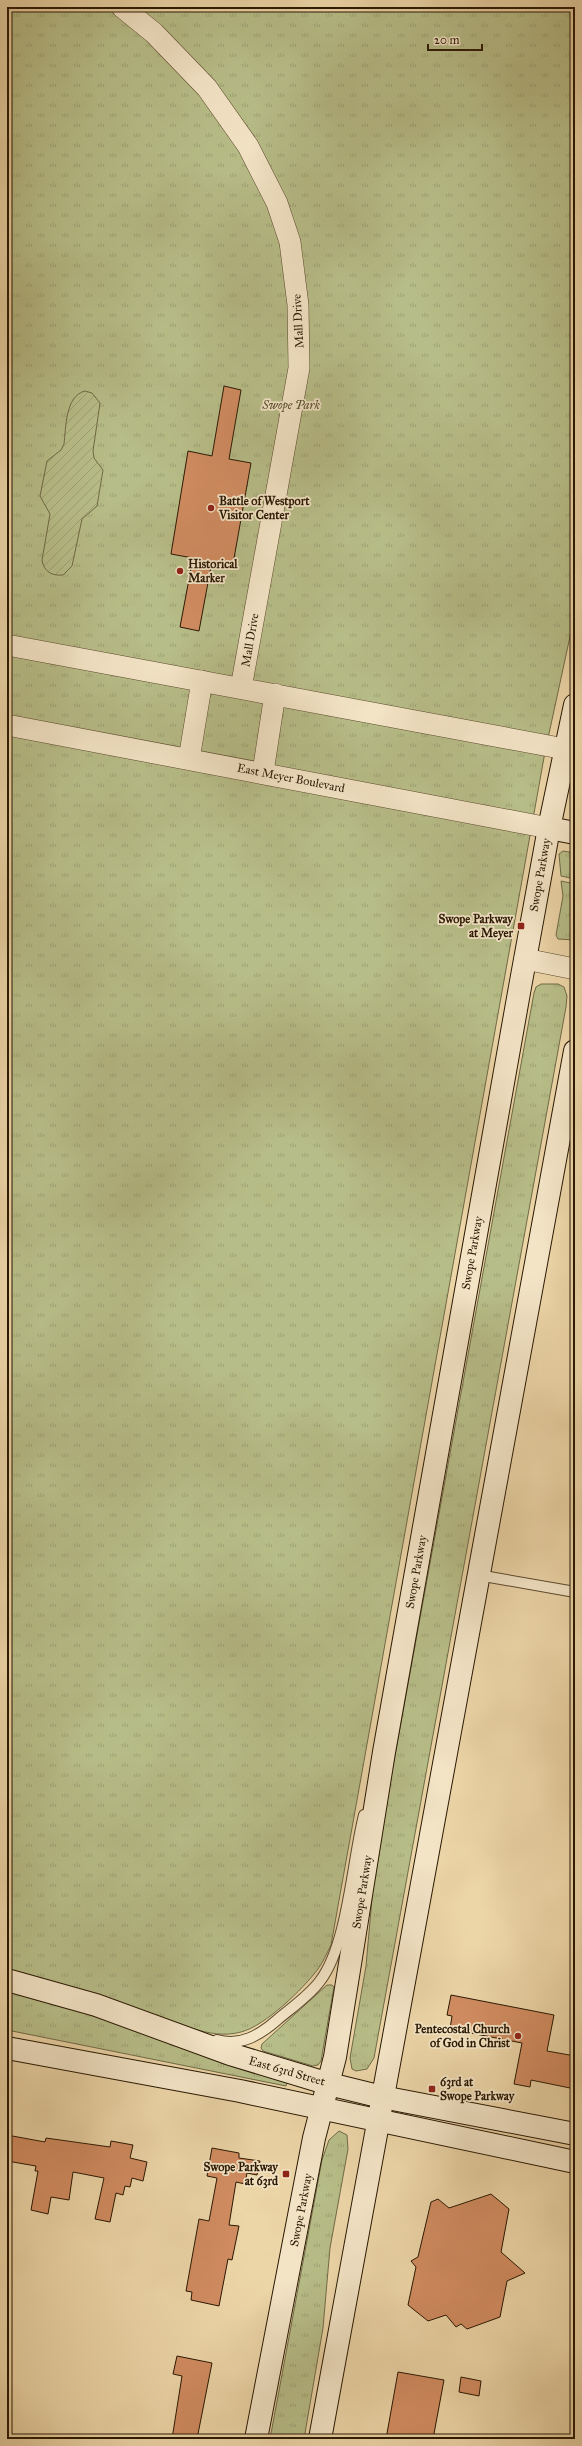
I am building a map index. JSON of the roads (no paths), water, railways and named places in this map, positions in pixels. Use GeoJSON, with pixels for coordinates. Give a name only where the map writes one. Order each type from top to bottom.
{"type":"FeatureCollection","features":[{"type":"Feature","properties":{"kind":"main road","name":"Swope Parkway"},"geometry":{"type":"LineString","coordinates":[[256,2439],[314,2138],[329,2084],[384,1752],[525,959],[549,828],[570,750],[575,705]]}},
{"type":"Feature","properties":{"kind":"main road","name":"East Meyer Boulevard"},"geometry":{"type":"LineString","coordinates":[[549,828],[575,833]]}},
{"type":"Feature","properties":{"kind":"main road"},"geometry":{"type":"LineString","coordinates":[[320,2439],[478,1575],[510,1414],[575,1050]]}},
{"type":"Feature","properties":{"kind":"main road","name":"East 63rd Street"},"geometry":{"type":"LineString","coordinates":[[7,1980],[96,2005],[230,2054],[329,2084],[382,2097],[575,2134]]}},
{"type":"Feature","properties":{"kind":"main road"},"geometry":{"type":"LineString","coordinates":[[7,2048],[240,2091],[378,2122],[575,2162]]}},
{"type":"Feature","properties":{"kind":"street","name":"Mall Drive"},"geometry":{"type":"LineString","coordinates":[[122,7],[154,33],[207,88],[248,146],[277,203],[290,242],[298,305],[299,368],[241,688]]}},
{"type":"Feature","properties":{"kind":"street"},"geometry":{"type":"LineString","coordinates":[[7,646],[275,694],[570,750]]}},
{"type":"Feature","properties":{"kind":"street"},"geometry":{"type":"LineString","coordinates":[[189,759],[202,681]]}},
{"type":"Feature","properties":{"kind":"street"},"geometry":{"type":"LineString","coordinates":[[263,772],[275,694]]}},
{"type":"Feature","properties":{"kind":"street","name":"East Meyer Boulevard"},"geometry":{"type":"LineString","coordinates":[[7,725],[263,772],[549,828]]}},
{"type":"Feature","properties":{"kind":"street"},"geometry":{"type":"LineString","coordinates":[[525,959],[575,969]]}},
{"type":"Feature","properties":{"kind":"lane"},"geometry":{"type":"LineString","coordinates":[[478,1575],[575,1592]]}},
{"type":"Feature","properties":{"kind":"lane"},"geometry":{"type":"LineString","coordinates":[[96,2005],[222,2042],[233,2042],[246,2040],[258,2035],[309,1993],[320,1982],[337,1948],[360,1831],[384,1752]]}},
{"type":"Feature","properties":{"kind":"place","name":"Battle of Westport Visitor Center"},"geometry":{"type":"Point","coordinates":[211,508]}},
{"type":"Feature","properties":{"kind":"place","name":"Historical Marker"},"geometry":{"type":"Point","coordinates":[180,571]}},
{"type":"Feature","properties":{"kind":"place","name":"Swope Parkway at Meyer"},"geometry":{"type":"Point","coordinates":[521,926]}},
{"type":"Feature","properties":{"kind":"place","name":"Pentecostal Church of God in Christ"},"geometry":{"type":"Point","coordinates":[518,2036]}},
{"type":"Feature","properties":{"kind":"place","name":"63rd at Swope Parkway"},"geometry":{"type":"Point","coordinates":[432,2089]}},
{"type":"Feature","properties":{"kind":"place","name":"Swope Parkway at 63rd"},"geometry":{"type":"Point","coordinates":[286,2174]}},
{"type":"Feature","properties":{"kind":"park label","name":"Swope Park"},"geometry":{"type":"Point","coordinates":[291,405]}}]}
